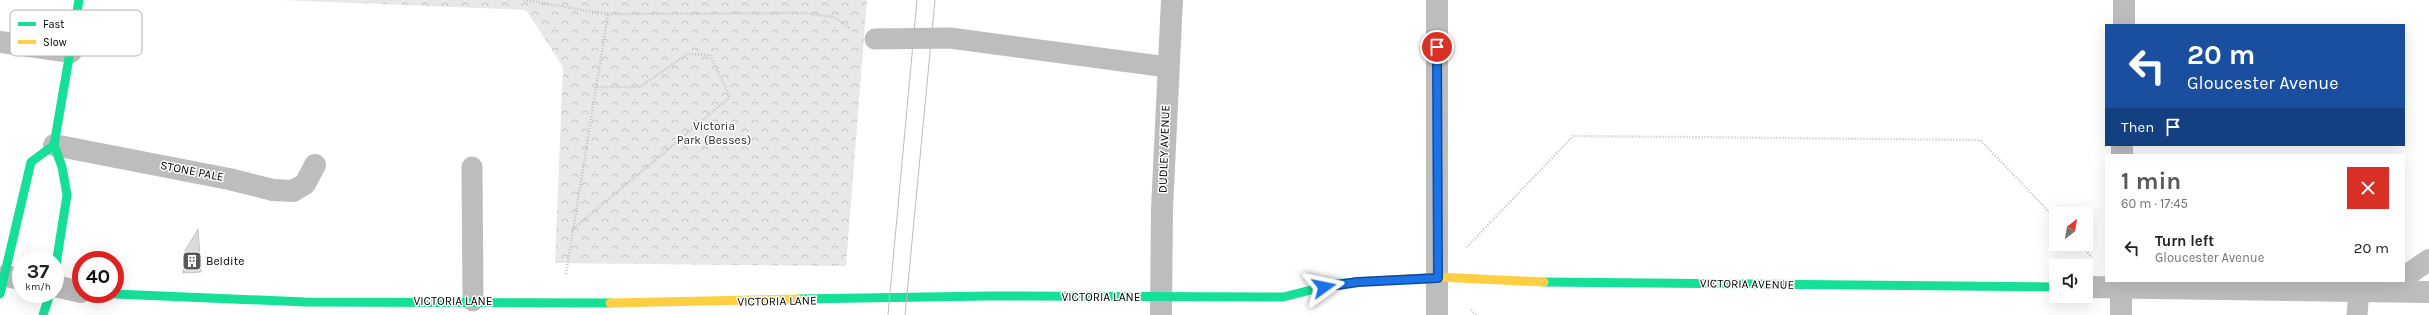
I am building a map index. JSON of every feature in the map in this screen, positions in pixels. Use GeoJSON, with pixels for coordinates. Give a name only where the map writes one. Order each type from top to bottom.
{"type":"FeatureCollection","features":[{"type":"Feature","properties":{"kind":"main road"},"geometry":{"type":"LineString","coordinates":[[77,10],[79,0]]}},
{"type":"Feature","properties":{"kind":"main road"},"geometry":{"type":"LineString","coordinates":[[58,251],[67,195],[62,167],[54,145],[70,56]]}},
{"type":"Feature","properties":{"kind":"main road"},"geometry":{"type":"LineString","coordinates":[[9,283],[31,162],[54,145]]}},
{"type":"Feature","properties":{"kind":"main road","name":"VICTORIA AVENUE"},"geometry":{"type":"LineString","coordinates":[[1438,278],[1513,282],[2049,287]]}},
{"type":"Feature","properties":{"kind":"main road","name":"VICTORIA LANE"},"geometry":{"type":"LineString","coordinates":[[124,294],[305,302],[461,306],[563,301],[600,309],[728,308],[989,296],[1162,306],[1283,297],[1335,284],[1438,278]]}},
{"type":"Feature","properties":{"kind":"main road"},"geometry":{"type":"LineString","coordinates":[[43,315],[47,303]]}},
{"type":"Feature","properties":{"kind":"street","name":"DUDLEY AVENUE"},"geometry":{"type":"LineString","coordinates":[[1162,306],[1162,209],[1167,67],[1172,0]]}},
{"type":"Feature","properties":{"kind":"street"},"geometry":{"type":"LineString","coordinates":[[1437,0],[1437,315]]}},
{"type":"Feature","properties":{"kind":"street"},"geometry":{"type":"LineString","coordinates":[[2124,0],[2124,24]]}},
{"type":"Feature","properties":{"kind":"street"},"geometry":{"type":"LineString","coordinates":[[0,42],[10,43]]}},
{"type":"Feature","properties":{"kind":"street","name":"STONE PALE"},"geometry":{"type":"LineString","coordinates":[[54,145],[280,190],[293,191],[305,184],[315,165]]}},
{"type":"Feature","properties":{"kind":"street"},"geometry":{"type":"LineString","coordinates":[[2405,276],[2429,260]]}},
{"type":"Feature","properties":{"kind":"street"},"geometry":{"type":"LineString","coordinates":[[2093,286],[2121,284],[2359,291],[2390,286],[2429,292]]}},
{"type":"Feature","properties":{"kind":"street"},"geometry":{"type":"LineString","coordinates":[[2121,284],[2121,315]]}},
{"type":"Feature","properties":{"kind":"lane"},"geometry":{"type":"LineString","coordinates":[[875,39],[950,38],[1167,67]]}},
{"type":"Feature","properties":{"kind":"lane"},"geometry":{"type":"LineString","coordinates":[[461,306],[472,167]]}},
{"type":"Feature","properties":{"kind":"lane"},"geometry":{"type":"LineString","coordinates":[[2357,315],[2359,291]]}},
{"type":"Feature","properties":{"kind":"path"},"geometry":{"type":"LineString","coordinates":[[524,0],[608,14],[803,12],[834,17],[860,35],[875,39]]}},
{"type":"Feature","properties":{"kind":"path"},"geometry":{"type":"LineString","coordinates":[[563,301],[572,230],[594,87],[608,14]]}},
{"type":"Feature","properties":{"kind":"path"},"geometry":{"type":"LineString","coordinates":[[572,230],[730,97],[710,55],[687,54],[640,87],[594,87]]}},
{"type":"Feature","properties":{"kind":"path"},"geometry":{"type":"LineString","coordinates":[[1438,278],[1573,136],[1980,140],[2049,212]]}},
{"type":"Feature","properties":{"kind":"green space","name":"Victoria Park (Besses)"},"geometry":{"type":"Polygon","coordinates":[[[280,0],[867,0],[846,266],[555,263],[563,67],[526,10],[280,0]]]}},
{"type":"Feature","properties":{"kind":"building","name":"Beldite"},"geometry":{"type":"Polygon","coordinates":[[[198,229],[201,272],[183,273],[185,251],[198,229]]]}},
{"type":"Feature","properties":{"kind":"tram line"},"geometry":{"type":"LineString","coordinates":[[888,315],[917,0]]}},
{"type":"Feature","properties":{"kind":"tram line"},"geometry":{"type":"LineString","coordinates":[[905,315],[935,0]]}},
{"type":"Feature","properties":{"kind":"traffic: fast"},"geometry":{"type":"LineString","coordinates":[[77,10],[79,0]]}},
{"type":"Feature","properties":{"kind":"traffic: fast"},"geometry":{"type":"LineString","coordinates":[[58,251],[67,195],[62,167],[54,145],[69,56]]}},
{"type":"Feature","properties":{"kind":"traffic: fast"},"geometry":{"type":"LineString","coordinates":[[0,294],[31,162],[54,145]]}},
{"type":"Feature","properties":{"kind":"traffic: fast"},"geometry":{"type":"LineString","coordinates":[[798,299],[989,296],[1283,297],[1335,284],[1356,282]]}},
{"type":"Feature","properties":{"kind":"traffic: fast"},"geometry":{"type":"LineString","coordinates":[[1544,282],[2049,287]]}},
{"type":"Feature","properties":{"kind":"traffic: fast"},"geometry":{"type":"LineString","coordinates":[[124,294],[305,302],[610,303]]}},
{"type":"Feature","properties":{"kind":"traffic: fast"},"geometry":{"type":"LineString","coordinates":[[43,315],[47,303]]}},
{"type":"Feature","properties":{"kind":"traffic: slow"},"geometry":{"type":"LineString","coordinates":[[1356,282],[1438,277],[1544,282]]}},
{"type":"Feature","properties":{"kind":"traffic: slow"},"geometry":{"type":"LineString","coordinates":[[610,303],[798,299]]}},
{"type":"Feature","properties":{"kind":"place","name":"Beldite"},"geometry":{"type":"Point","coordinates":[192,261]}},
{"type":"Feature","properties":{"kind":"route"},"geometry":{"type":"LineString","coordinates":[[1324,287],[1335,284],[1358,282],[1438,278],[1437,47]]}}]}
